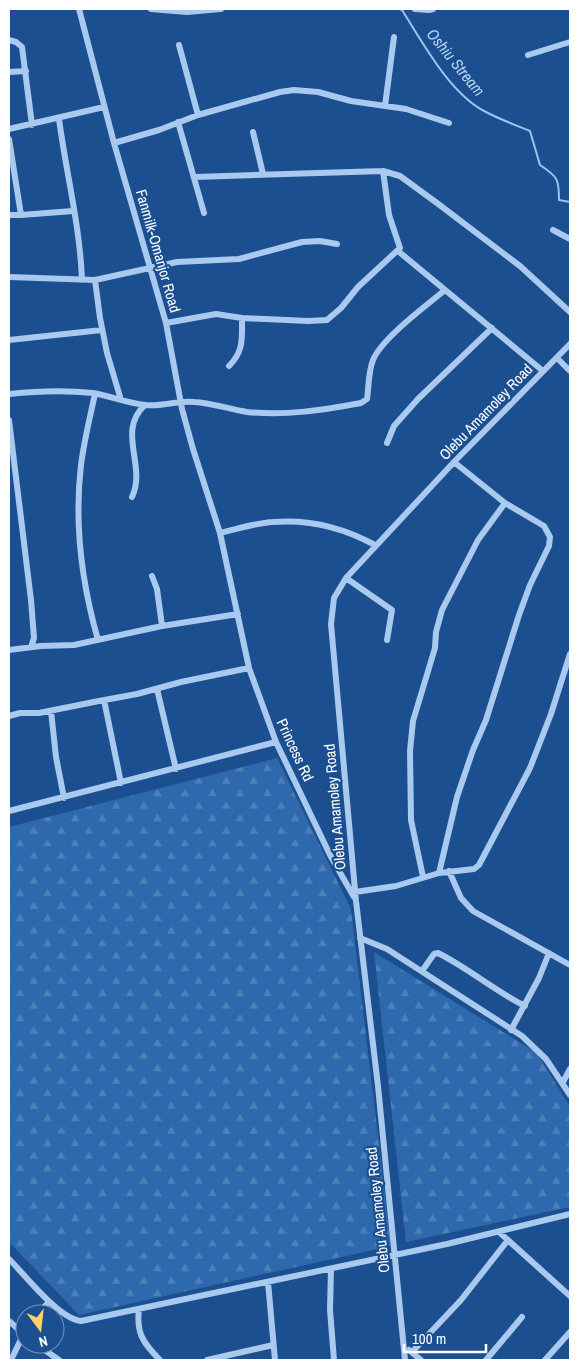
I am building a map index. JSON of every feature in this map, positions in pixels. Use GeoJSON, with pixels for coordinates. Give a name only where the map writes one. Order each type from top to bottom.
{"type":"FeatureCollection","features":[{"type":"Feature","properties":{"kind":"street"},"geometry":{"type":"LineString","coordinates":[[79,9],[88,9]]}},
{"type":"Feature","properties":{"kind":"street","name":"Fanmilk-Omanjor Road"},"geometry":{"type":"LineString","coordinates":[[79,9],[104,107],[166,323],[181,402],[209,502],[220,533]]}},
{"type":"Feature","properties":{"kind":"street"},"geometry":{"type":"LineString","coordinates":[[151,9],[187,12],[221,9]]}},
{"type":"Feature","properties":{"kind":"street"},"geometry":{"type":"LineString","coordinates":[[415,9],[433,9]]}},
{"type":"Feature","properties":{"kind":"street"},"geometry":{"type":"LineString","coordinates":[[385,106],[394,37]]}},
{"type":"Feature","properties":{"kind":"street"},"geometry":{"type":"LineString","coordinates":[[9,40],[16,42],[22,47],[32,124]]}},
{"type":"Feature","properties":{"kind":"street"},"geometry":{"type":"LineString","coordinates":[[528,55],[570,42]]}},
{"type":"Feature","properties":{"kind":"street"},"geometry":{"type":"LineString","coordinates":[[179,45],[198,115]]}},
{"type":"Feature","properties":{"kind":"street"},"geometry":{"type":"LineString","coordinates":[[9,72],[26,71]]}},
{"type":"Feature","properties":{"kind":"street"},"geometry":{"type":"LineString","coordinates":[[114,143],[262,96],[294,90],[318,92],[350,102],[406,108],[449,123]]}},
{"type":"Feature","properties":{"kind":"street"},"geometry":{"type":"LineString","coordinates":[[9,130],[104,107]]}},
{"type":"Feature","properties":{"kind":"street"},"geometry":{"type":"LineString","coordinates":[[59,119],[79,247],[82,280]]}},
{"type":"Feature","properties":{"kind":"street"},"geometry":{"type":"LineString","coordinates":[[178,122],[204,213]]}},
{"type":"Feature","properties":{"kind":"street"},"geometry":{"type":"LineString","coordinates":[[252,132],[263,174]]}},
{"type":"Feature","properties":{"kind":"street"},"geometry":{"type":"LineString","coordinates":[[9,139],[21,215]]}},
{"type":"Feature","properties":{"kind":"street"},"geometry":{"type":"LineString","coordinates":[[195,177],[263,174],[293,175],[383,170],[400,176],[520,266],[570,312]]}},
{"type":"Feature","properties":{"kind":"street"},"geometry":{"type":"LineString","coordinates":[[166,323],[209,314],[242,318],[327,320],[342,308],[358,287],[398,251],[400,247],[389,215],[383,170]]}},
{"type":"Feature","properties":{"kind":"street"},"geometry":{"type":"LineString","coordinates":[[9,214],[21,215],[73,211]]}},
{"type":"Feature","properties":{"kind":"street"},"geometry":{"type":"LineString","coordinates":[[553,230],[570,239]]}},
{"type":"Feature","properties":{"kind":"street"},"geometry":{"type":"LineString","coordinates":[[9,277],[95,280],[177,262],[239,260],[302,242],[320,240],[337,244]]}},
{"type":"Feature","properties":{"kind":"street"},"geometry":{"type":"LineString","coordinates":[[398,251],[543,371]]}},
{"type":"Feature","properties":{"kind":"street"},"geometry":{"type":"LineString","coordinates":[[95,280],[107,354],[121,400]]}},
{"type":"Feature","properties":{"kind":"street"},"geometry":{"type":"LineString","coordinates":[[9,394],[39,391],[77,392],[154,406],[181,402],[201,403],[245,411],[280,414],[361,403],[367,399],[370,370],[376,354],[401,327],[445,290]]}},
{"type":"Feature","properties":{"kind":"street"},"geometry":{"type":"LineString","coordinates":[[229,366],[238,358],[241,350],[242,318]]}},
{"type":"Feature","properties":{"kind":"street"},"geometry":{"type":"LineString","coordinates":[[387,443],[394,426],[413,404],[492,328]]}},
{"type":"Feature","properties":{"kind":"street"},"geometry":{"type":"LineString","coordinates":[[9,340],[102,330]]}},
{"type":"Feature","properties":{"kind":"street","name":"Olebu Amamoley Road"},"geometry":{"type":"LineString","coordinates":[[405,1360],[378,1086],[355,892],[331,624],[334,598],[346,578],[375,545],[570,344]]}},
{"type":"Feature","properties":{"kind":"street"},"geometry":{"type":"LineString","coordinates":[[557,358],[570,371]]}},
{"type":"Feature","properties":{"kind":"street"},"geometry":{"type":"LineString","coordinates":[[95,394],[78,487],[78,532],[90,610],[98,640]]}},
{"type":"Feature","properties":{"kind":"street"},"geometry":{"type":"LineString","coordinates":[[132,497],[135,489],[136,474],[132,429],[134,418],[145,405]]}},
{"type":"Feature","properties":{"kind":"street"},"geometry":{"type":"LineString","coordinates":[[9,420],[34,638],[31,647]]}},
{"type":"Feature","properties":{"kind":"street"},"geometry":{"type":"LineString","coordinates":[[439,873],[457,797],[473,750],[486,720],[530,585],[550,546],[550,538],[544,526],[505,503],[454,462]]}},
{"type":"Feature","properties":{"kind":"street"},"geometry":{"type":"LineString","coordinates":[[423,877],[411,820],[410,751],[413,721],[435,648],[436,632],[442,610],[478,540],[505,503]]}},
{"type":"Feature","properties":{"kind":"street"},"geometry":{"type":"LineString","coordinates":[[220,533],[272,522],[300,522],[343,530],[375,545]]}},
{"type":"Feature","properties":{"kind":"street","name":"Princess Rd"},"geometry":{"type":"LineString","coordinates":[[220,533],[249,668],[276,742],[327,848],[356,901]]}},
{"type":"Feature","properties":{"kind":"street"},"geometry":{"type":"LineString","coordinates":[[152,576],[157,589],[162,626]]}},
{"type":"Feature","properties":{"kind":"street"},"geometry":{"type":"LineString","coordinates":[[346,578],[392,610],[387,640]]}},
{"type":"Feature","properties":{"kind":"street"},"geometry":{"type":"LineString","coordinates":[[9,650],[74,645],[162,626],[238,614]]}},
{"type":"Feature","properties":{"kind":"street"},"geometry":{"type":"LineString","coordinates":[[355,892],[396,886],[449,871],[474,869],[482,862],[530,768],[551,714],[570,654]]}},
{"type":"Feature","properties":{"kind":"street"},"geometry":{"type":"LineString","coordinates":[[9,716],[20,713],[51,711],[249,668]]}},
{"type":"Feature","properties":{"kind":"street"},"geometry":{"type":"LineString","coordinates":[[157,689],[176,769]]}},
{"type":"Feature","properties":{"kind":"street"},"geometry":{"type":"LineString","coordinates":[[104,700],[121,783]]}},
{"type":"Feature","properties":{"kind":"street"},"geometry":{"type":"LineString","coordinates":[[51,711],[56,757],[64,798]]}},
{"type":"Feature","properties":{"kind":"street"},"geometry":{"type":"LineString","coordinates":[[9,811],[276,742]]}},
{"type":"Feature","properties":{"kind":"street"},"geometry":{"type":"LineString","coordinates":[[449,871],[461,898],[473,911],[570,965]]}},
{"type":"Feature","properties":{"kind":"street"},"geometry":{"type":"LineString","coordinates":[[360,938],[379,944],[522,1036],[539,1051],[570,1094]]}},
{"type":"Feature","properties":{"kind":"street"},"geometry":{"type":"LineString","coordinates":[[422,971],[434,954],[438,953],[504,995],[525,1006]]}},
{"type":"Feature","properties":{"kind":"street"},"geometry":{"type":"LineString","coordinates":[[512,1030],[549,953]]}},
{"type":"Feature","properties":{"kind":"street"},"geometry":{"type":"LineString","coordinates":[[563,1082],[570,1069]]}},
{"type":"Feature","properties":{"kind":"street"},"geometry":{"type":"LineString","coordinates":[[9,1259],[49,1302],[71,1319],[81,1321],[330,1269],[499,1232],[570,1214]]}},
{"type":"Feature","properties":{"kind":"street"},"geometry":{"type":"LineString","coordinates":[[499,1232],[570,1296]]}},
{"type":"Feature","properties":{"kind":"street"},"geometry":{"type":"LineString","coordinates":[[412,1352],[461,1300],[508,1240]]}},
{"type":"Feature","properties":{"kind":"street"},"geometry":{"type":"LineString","coordinates":[[330,1269],[330,1310],[334,1360]]}},
{"type":"Feature","properties":{"kind":"street"},"geometry":{"type":"LineString","coordinates":[[268,1282],[275,1360]]}},
{"type":"Feature","properties":{"kind":"street"},"geometry":{"type":"LineString","coordinates":[[139,1309],[139,1332],[144,1342],[160,1360]]}},
{"type":"Feature","properties":{"kind":"street"},"geometry":{"type":"LineString","coordinates":[[486,1360],[522,1317]]}},
{"type":"Feature","properties":{"kind":"street"},"geometry":{"type":"LineString","coordinates":[[545,1360],[570,1332]]}},
{"type":"Feature","properties":{"kind":"street"},"geometry":{"type":"LineString","coordinates":[[208,1360],[274,1345]]}},
{"type":"Feature","properties":{"kind":"street"},"geometry":{"type":"LineString","coordinates":[[404,1346],[421,1360]]}},
{"type":"Feature","properties":{"kind":"green space"},"geometry":{"type":"Polygon","coordinates":[[[277,758],[351,909],[391,1246],[79,1315],[9,1242],[9,827],[277,758]]]}},
{"type":"Feature","properties":{"kind":"green space"},"geometry":{"type":"Polygon","coordinates":[[[374,952],[537,1053],[570,1107],[570,1207],[406,1242],[374,952]]]}},
{"type":"Feature","properties":{"kind":"waterway","name":"Oshiu Stream"},"geometry":{"type":"LineString","coordinates":[[399,9],[402,10],[438,66],[459,92],[484,111],[530,131],[540,165],[551,173],[558,183],[559,200],[570,202]]}}]}
